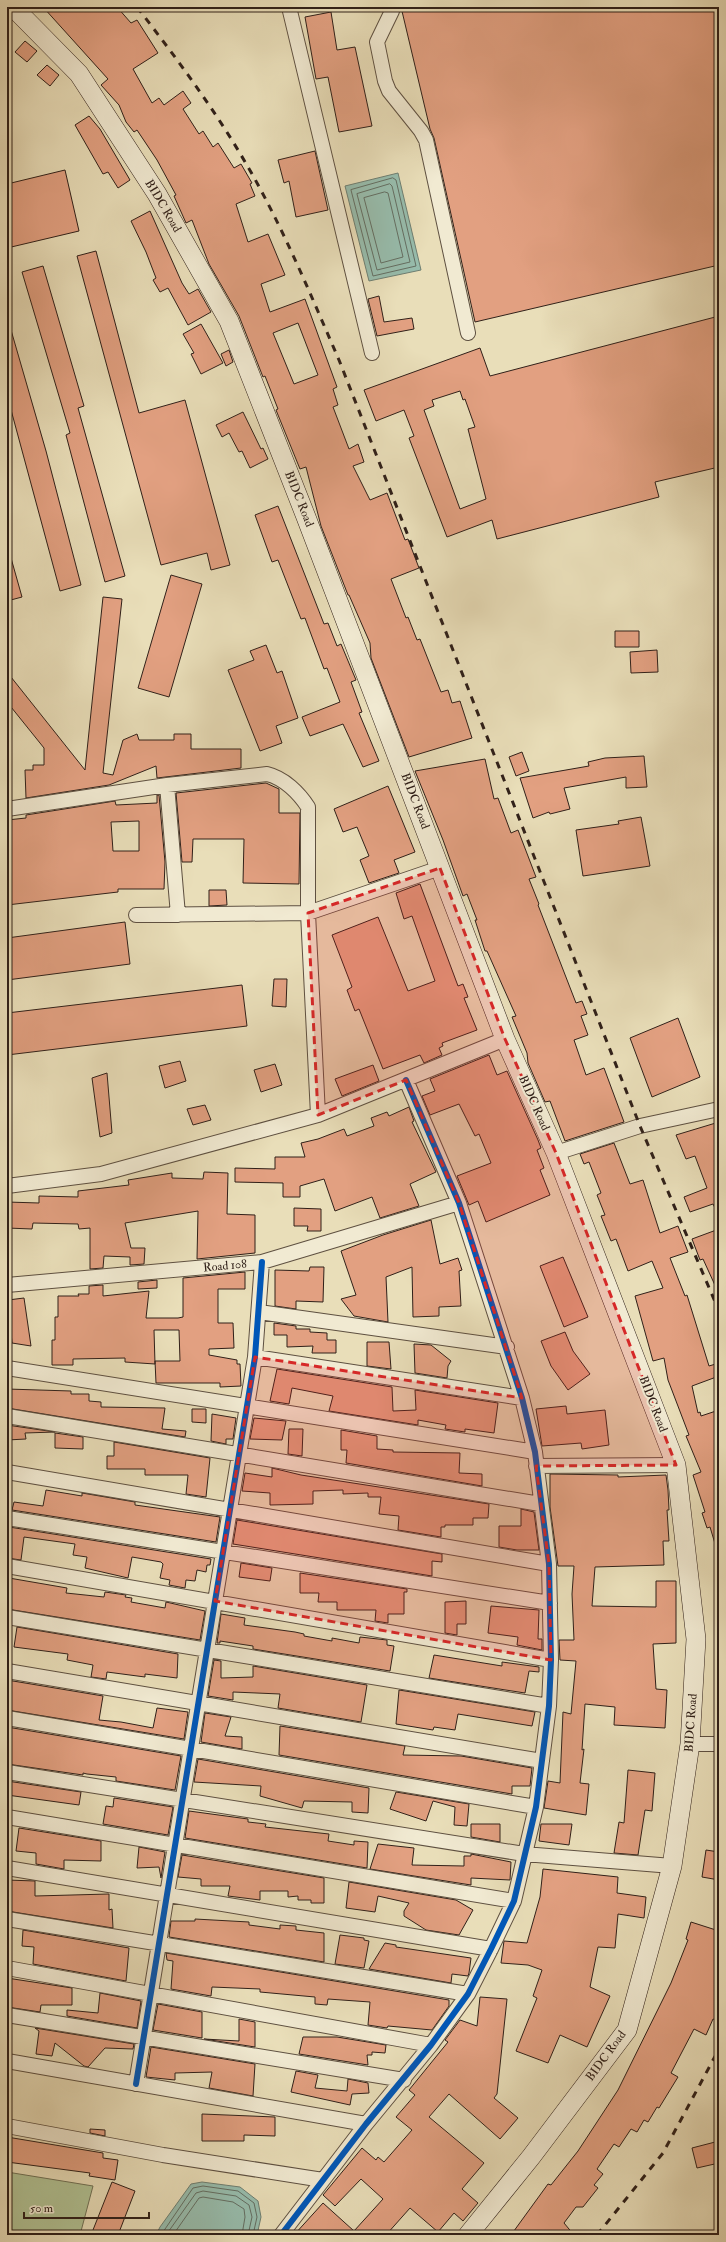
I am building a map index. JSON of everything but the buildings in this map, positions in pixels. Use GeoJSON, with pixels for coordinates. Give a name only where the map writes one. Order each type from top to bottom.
{"type":"FeatureCollection","features":[{"type":"Feature","properties":{"kind":"main road","name":"BIDC Road"},"geometry":{"type":"LineString","coordinates":[[13,7],[79,74],[156,194],[228,321],[306,517],[505,1039],[556,1153],[676,1465],[696,1639],[690,1744],[672,1866],[626,2030],[531,2157],[468,2235]]}},
{"type":"Feature","properties":{"kind":"street"},"geometry":{"type":"LineString","coordinates":[[289,7],[372,353]]}},
{"type":"Feature","properties":{"kind":"street"},"geometry":{"type":"LineString","coordinates":[[392,7],[392,11],[377,42],[385,81],[389,90],[426,140],[468,333]]}},
{"type":"Feature","properties":{"kind":"street"},"geometry":{"type":"LineString","coordinates":[[7,808],[167,785],[267,774],[279,777],[303,800],[308,807],[308,914],[318,1115]]}},
{"type":"Feature","properties":{"kind":"street"},"geometry":{"type":"LineString","coordinates":[[167,785],[178,915]]}},
{"type":"Feature","properties":{"kind":"street"},"geometry":{"type":"LineString","coordinates":[[136,915],[308,914],[440,868]]}},
{"type":"Feature","properties":{"kind":"street"},"geometry":{"type":"LineString","coordinates":[[7,1186],[101,1174],[318,1115],[505,1039]]}},
{"type":"Feature","properties":{"kind":"street"},"geometry":{"type":"LineString","coordinates":[[281,2235],[366,2124],[432,2045],[468,1994],[491,1949],[514,1901],[536,1807],[549,1706],[551,1660],[549,1564],[540,1504],[536,1459],[522,1398],[507,1347],[459,1203],[406,1080]]}},
{"type":"Feature","properties":{"kind":"street"},"geometry":{"type":"LineString","coordinates":[[556,1153],[640,1126],[719,1109]]}},
{"type":"Feature","properties":{"kind":"street","name":"Road 108"},"geometry":{"type":"LineString","coordinates":[[7,1285],[262,1262],[459,1203]]}},
{"type":"Feature","properties":{"kind":"street"},"geometry":{"type":"LineString","coordinates":[[136,2084],[255,1357],[262,1262]]}},
{"type":"Feature","properties":{"kind":"street"},"geometry":{"type":"LineString","coordinates":[[259,1312],[507,1347]]}},
{"type":"Feature","properties":{"kind":"street"},"geometry":{"type":"LineString","coordinates":[[255,1357],[522,1398]]}},
{"type":"Feature","properties":{"kind":"street"},"geometry":{"type":"LineString","coordinates":[[7,1368],[247,1406],[536,1459],[676,1465]]}},
{"type":"Feature","properties":{"kind":"street"},"geometry":{"type":"LineString","coordinates":[[7,1416],[540,1504]]}},
{"type":"Feature","properties":{"kind":"street"},"geometry":{"type":"LineString","coordinates":[[7,1472],[549,1564]]}},
{"type":"Feature","properties":{"kind":"street"},"geometry":{"type":"LineString","coordinates":[[7,1518],[223,1550],[550,1603]]}},
{"type":"Feature","properties":{"kind":"street"},"geometry":{"type":"LineString","coordinates":[[7,1566],[551,1660]]}},
{"type":"Feature","properties":{"kind":"street"},"geometry":{"type":"LineString","coordinates":[[7,1618],[549,1706]]}},
{"type":"Feature","properties":{"kind":"street"},"geometry":{"type":"LineString","coordinates":[[7,1671],[542,1761]]}},
{"type":"Feature","properties":{"kind":"street"},"geometry":{"type":"LineString","coordinates":[[7,1718],[536,1807]]}},
{"type":"Feature","properties":{"kind":"street"},"geometry":{"type":"LineString","coordinates":[[690,1744],[719,1744]]}},
{"type":"Feature","properties":{"kind":"street"},"geometry":{"type":"LineString","coordinates":[[7,1772],[524,1854],[672,1866]]}},
{"type":"Feature","properties":{"kind":"street"},"geometry":{"type":"LineString","coordinates":[[7,1817],[514,1901]]}},
{"type":"Feature","properties":{"kind":"street"},"geometry":{"type":"LineString","coordinates":[[7,1868],[491,1949]]}},
{"type":"Feature","properties":{"kind":"street"},"geometry":{"type":"LineString","coordinates":[[7,1919],[468,1994]]}},
{"type":"Feature","properties":{"kind":"street"},"geometry":{"type":"LineString","coordinates":[[7,1968],[432,2045]]}},
{"type":"Feature","properties":{"kind":"street"},"geometry":{"type":"LineString","coordinates":[[7,2015],[404,2080]]}},
{"type":"Feature","properties":{"kind":"street"},"geometry":{"type":"LineString","coordinates":[[7,2061],[366,2124]]}},
{"type":"Feature","properties":{"kind":"street"},"geometry":{"type":"LineString","coordinates":[[7,2126],[163,2155],[323,2180]]}},
{"type":"Feature","properties":{"kind":"highlighted area"},"geometry":{"type":"Polygon","coordinates":[[[440,868],[505,1039],[556,1153],[676,1465],[536,1466],[549,1564],[551,1660],[215,1601],[255,1357],[522,1398],[459,1203],[406,1080],[318,1115],[308,913],[440,868]]]}},
{"type":"Feature","properties":{"kind":"shaded area"},"geometry":{"type":"Polygon","coordinates":[[[7,2172],[93,2186],[80,2235],[7,2235],[7,2172]]]}},
{"type":"Feature","properties":{"kind":"water"},"geometry":{"type":"Polygon","coordinates":[[[398,173],[421,270],[369,281],[345,186],[398,173]]]}},
{"type":"Feature","properties":{"kind":"water"},"geometry":{"type":"Polygon","coordinates":[[[202,2182],[240,2187],[258,2201],[261,2217],[257,2235],[156,2235],[160,2227],[191,2184],[202,2182]]]}},
{"type":"Feature","properties":{"kind":"railway"},"geometry":{"type":"LineString","coordinates":[[137,7],[191,80],[241,155],[269,205],[305,282],[339,360],[640,1126],[719,1311]]}},
{"type":"Feature","properties":{"kind":"railway"},"geometry":{"type":"LineString","coordinates":[[597,2235],[663,2153],[719,2049]]}},
{"type":"Feature","properties":{"kind":"cycle path"},"geometry":{"type":"LineString","coordinates":[[281,2235],[366,2124],[431,2045],[468,1994],[491,1949],[514,1901],[536,1807],[549,1706],[551,1660],[549,1564],[535,1452],[522,1398],[459,1203],[406,1080]]}},
{"type":"Feature","properties":{"kind":"cycle path"},"geometry":{"type":"LineString","coordinates":[[136,2084],[255,1357],[262,1262]]}}]}
